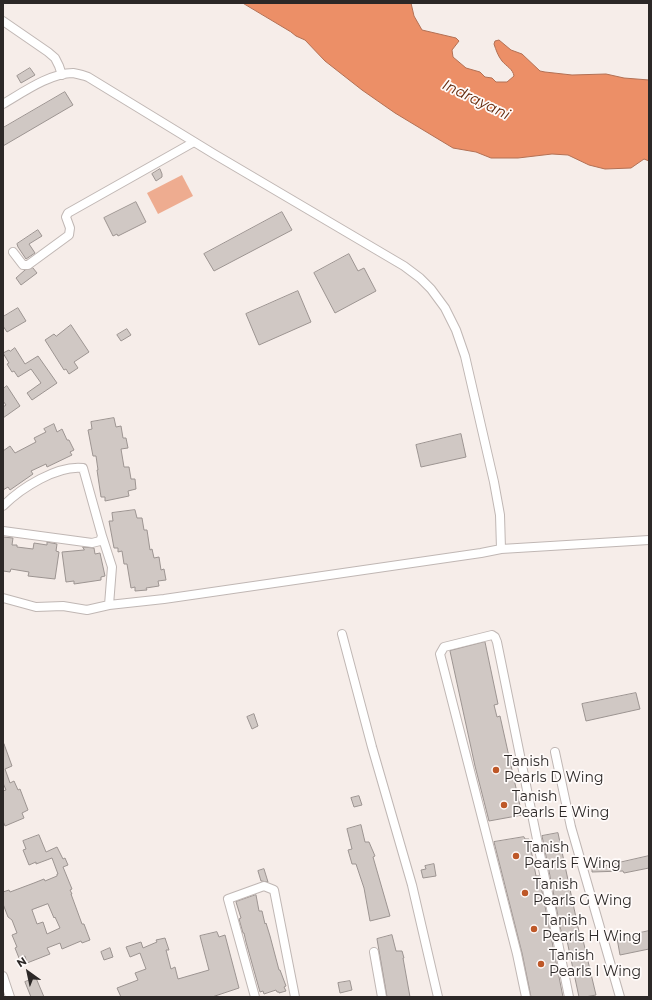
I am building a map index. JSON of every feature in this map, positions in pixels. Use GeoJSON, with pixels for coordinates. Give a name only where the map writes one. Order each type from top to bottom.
{"type":"FeatureCollection","features":[{"type":"Feature","properties":{"kind":"street"},"geometry":{"type":"LineString","coordinates":[[3,20],[55,58],[62,75]]}},
{"type":"Feature","properties":{"kind":"street"},"geometry":{"type":"LineString","coordinates":[[3,104],[44,82],[62,75],[72,73],[88,77],[194,142],[404,266],[420,278],[431,289],[445,308],[456,330],[465,356],[494,482],[500,515],[501,549]]}},
{"type":"Feature","properties":{"kind":"street"},"geometry":{"type":"LineString","coordinates":[[13,252],[23,265],[28,265],[69,235],[70,228],[66,217],[68,213],[194,142]]}},
{"type":"Feature","properties":{"kind":"street"},"geometry":{"type":"LineString","coordinates":[[3,506],[28,486],[43,478],[70,469],[83,468],[112,567],[109,605]]}},
{"type":"Feature","properties":{"kind":"street"},"geometry":{"type":"LineString","coordinates":[[3,531],[92,543],[100,541],[102,536]]}},
{"type":"Feature","properties":{"kind":"street"},"geometry":{"type":"LineString","coordinates":[[3,598],[36,607],[63,606],[87,610],[109,605],[501,549],[649,540]]}},
{"type":"Feature","properties":{"kind":"street"},"geometry":{"type":"LineString","coordinates":[[342,634],[372,747],[412,885],[438,997]]}},
{"type":"Feature","properties":{"kind":"street"},"geometry":{"type":"LineString","coordinates":[[526,997],[517,954],[440,654],[444,647],[492,635],[495,637],[497,642],[569,997]]}},
{"type":"Feature","properties":{"kind":"street"},"geometry":{"type":"LineString","coordinates":[[555,752],[571,827],[620,997]]}},
{"type":"Feature","properties":{"kind":"street"},"geometry":{"type":"LineString","coordinates":[[255,997],[228,899],[264,886],[274,890],[295,997]]}},
{"type":"Feature","properties":{"kind":"street"},"geometry":{"type":"LineString","coordinates":[[374,952],[382,997]]}},
{"type":"Feature","properties":{"kind":"street"},"geometry":{"type":"LineString","coordinates":[[3,976],[10,997]]}},
{"type":"Feature","properties":{"kind":"shaded area"},"geometry":{"type":"Polygon","coordinates":[[[182,175],[193,196],[158,214],[147,193],[182,175]]]}},
{"type":"Feature","properties":{"kind":"water","name":"Indrayani"},"geometry":{"type":"Polygon","coordinates":[[[243,3],[411,3],[414,16],[422,30],[456,38],[459,41],[452,50],[453,57],[466,68],[480,72],[485,77],[492,78],[496,82],[507,82],[514,76],[512,71],[502,61],[497,53],[494,44],[495,41],[499,40],[511,50],[522,54],[540,71],[572,75],[606,74],[624,78],[649,80],[649,161],[644,159],[631,168],[605,169],[589,165],[568,155],[552,154],[518,158],[491,158],[476,152],[453,148],[395,113],[362,90],[325,61],[305,40],[243,3]]]}},
{"type":"Feature","properties":{"kind":"building"},"geometry":{"type":"Polygon","coordinates":[[[30,68],[35,75],[21,83],[17,76],[30,68]]]}},
{"type":"Feature","properties":{"kind":"building"},"geometry":{"type":"Polygon","coordinates":[[[65,92],[73,105],[3,146],[3,128],[65,92]]]}},
{"type":"Feature","properties":{"kind":"building"},"geometry":{"type":"Polygon","coordinates":[[[160,169],[162,177],[156,181],[152,174],[160,169]]]}},
{"type":"Feature","properties":{"kind":"building"},"geometry":{"type":"Polygon","coordinates":[[[136,202],[146,222],[118,236],[117,234],[113,236],[104,218],[136,202]]]}},
{"type":"Feature","properties":{"kind":"building"},"geometry":{"type":"Polygon","coordinates":[[[282,212],[292,230],[214,271],[204,254],[282,212]]]}},
{"type":"Feature","properties":{"kind":"building"},"geometry":{"type":"Polygon","coordinates":[[[38,230],[42,236],[29,244],[35,253],[26,259],[17,244],[38,230]]]}},
{"type":"Feature","properties":{"kind":"building"},"geometry":{"type":"Polygon","coordinates":[[[349,254],[358,271],[364,268],[376,291],[335,313],[314,273],[349,254]]]}},
{"type":"Feature","properties":{"kind":"building"},"geometry":{"type":"Polygon","coordinates":[[[33,268],[37,273],[21,285],[16,278],[25,270],[33,268]]]}},
{"type":"Feature","properties":{"kind":"building"},"geometry":{"type":"Polygon","coordinates":[[[298,291],[311,322],[259,345],[246,314],[298,291]]]}},
{"type":"Feature","properties":{"kind":"building"},"geometry":{"type":"Polygon","coordinates":[[[18,308],[26,321],[7,332],[3,326],[3,317],[18,308]]]}},
{"type":"Feature","properties":{"kind":"building"},"geometry":{"type":"Polygon","coordinates":[[[71,325],[89,352],[74,362],[78,368],[69,374],[66,369],[64,370],[45,340],[54,334],[56,336],[71,325]]]}},
{"type":"Feature","properties":{"kind":"building"},"geometry":{"type":"Polygon","coordinates":[[[127,329],[131,335],[121,341],[117,335],[127,329]]]}},
{"type":"Feature","properties":{"kind":"building"},"geometry":{"type":"Polygon","coordinates":[[[15,348],[25,364],[38,356],[57,383],[32,400],[27,393],[41,383],[31,369],[18,377],[14,371],[12,372],[3,353],[15,348]]]}},
{"type":"Feature","properties":{"kind":"building"},"geometry":{"type":"Polygon","coordinates":[[[7,386],[20,406],[3,418],[3,407],[6,405],[3,401],[3,389],[7,386]]]}},
{"type":"Feature","properties":{"kind":"building"},"geometry":{"type":"Polygon","coordinates":[[[114,418],[116,427],[121,426],[123,438],[126,438],[128,448],[121,449],[124,467],[129,467],[131,479],[135,479],[136,489],[128,491],[129,496],[105,501],[105,497],[101,497],[96,456],[93,456],[88,430],[92,429],[91,422],[114,418]]]}},
{"type":"Feature","properties":{"kind":"building"},"geometry":{"type":"Polygon","coordinates":[[[54,424],[57,432],[62,429],[67,440],[69,440],[74,450],[70,452],[72,455],[47,467],[46,464],[31,471],[33,474],[10,490],[8,487],[3,490],[3,451],[10,446],[15,453],[36,442],[34,438],[46,432],[44,429],[54,424]]]}},
{"type":"Feature","properties":{"kind":"building"},"geometry":{"type":"Polygon","coordinates":[[[461,434],[466,457],[421,467],[416,445],[461,434]]]}},
{"type":"Feature","properties":{"kind":"building"},"geometry":{"type":"Polygon","coordinates":[[[135,510],[137,518],[142,518],[144,530],[147,530],[150,550],[152,549],[154,558],[159,557],[161,570],[164,569],[166,580],[158,581],[159,586],[146,588],[147,590],[135,591],[135,587],[131,588],[127,564],[124,564],[122,551],[118,552],[118,548],[114,548],[109,521],[113,521],[112,513],[135,510]]]}},
{"type":"Feature","properties":{"kind":"building"},"geometry":{"type":"Polygon","coordinates":[[[3,537],[13,538],[12,545],[17,545],[17,547],[33,549],[34,543],[47,545],[47,542],[57,544],[56,551],[59,552],[55,579],[28,576],[29,572],[11,569],[10,572],[3,571],[3,537]]]}},
{"type":"Feature","properties":{"kind":"building"},"geometry":{"type":"Polygon","coordinates":[[[83,547],[94,548],[95,554],[100,553],[105,576],[101,577],[101,580],[74,584],[74,581],[66,582],[62,552],[84,550],[83,547]]]}},
{"type":"Feature","properties":{"kind":"building"},"geometry":{"type":"Polygon","coordinates":[[[485,642],[498,704],[494,705],[497,717],[500,716],[522,815],[489,821],[475,766],[450,651],[485,642]]]}},
{"type":"Feature","properties":{"kind":"building"},"geometry":{"type":"Polygon","coordinates":[[[636,693],[640,709],[586,721],[582,704],[636,693]]]}},
{"type":"Feature","properties":{"kind":"building"},"geometry":{"type":"Polygon","coordinates":[[[254,714],[258,726],[252,729],[247,717],[254,714]]]}},
{"type":"Feature","properties":{"kind":"building"},"geometry":{"type":"Polygon","coordinates":[[[4,744],[12,766],[5,769],[10,783],[14,781],[18,790],[20,789],[28,810],[22,813],[24,818],[5,826],[3,821],[3,791],[6,790],[3,783],[4,744]]]}},
{"type":"Feature","properties":{"kind":"building"},"geometry":{"type":"Polygon","coordinates":[[[359,796],[362,805],[354,807],[351,798],[359,796]]]}},
{"type":"Feature","properties":{"kind":"building"},"geometry":{"type":"Polygon","coordinates":[[[361,825],[365,842],[369,842],[375,856],[373,857],[390,916],[370,921],[364,888],[356,864],[352,864],[348,850],[352,849],[347,829],[361,825]]]}},
{"type":"Feature","properties":{"kind":"building"},"geometry":{"type":"Polygon","coordinates":[[[558,833],[581,941],[583,940],[596,995],[579,997],[566,936],[562,936],[542,836],[558,833]]]}},
{"type":"Feature","properties":{"kind":"building"},"geometry":{"type":"Polygon","coordinates":[[[39,835],[46,852],[57,847],[63,859],[65,858],[68,865],[63,867],[72,889],[70,890],[71,894],[82,924],[84,924],[90,940],[82,943],[81,941],[62,949],[60,943],[47,948],[50,954],[27,963],[25,956],[19,958],[15,948],[17,947],[12,935],[17,933],[3,904],[3,892],[9,890],[10,892],[44,879],[45,881],[57,876],[58,874],[52,858],[29,865],[23,850],[26,849],[23,841],[39,835]],[[48,904],[32,910],[37,924],[43,922],[47,934],[60,928],[55,917],[54,918],[48,904]]]}},
{"type":"Feature","properties":{"kind":"building"},"geometry":{"type":"Polygon","coordinates":[[[524,837],[525,839],[529,839],[536,876],[539,876],[563,997],[531,997],[522,953],[494,842],[524,837]]]}},
{"type":"Feature","properties":{"kind":"building"},"geometry":{"type":"Polygon","coordinates":[[[649,856],[649,868],[624,873],[623,871],[592,872],[592,869],[649,856]]]}},
{"type":"Feature","properties":{"kind":"building"},"geometry":{"type":"Polygon","coordinates":[[[434,864],[436,876],[423,878],[421,870],[426,869],[425,866],[434,864]]]}},
{"type":"Feature","properties":{"kind":"building"},"geometry":{"type":"Polygon","coordinates":[[[264,869],[268,882],[261,881],[258,871],[264,869]]]}},
{"type":"Feature","properties":{"kind":"building"},"geometry":{"type":"Polygon","coordinates":[[[256,895],[259,911],[262,911],[279,970],[286,986],[284,987],[286,991],[279,993],[276,990],[264,994],[263,991],[260,992],[239,919],[241,918],[236,902],[256,895]]]}},
{"type":"Feature","properties":{"kind":"building"},"geometry":{"type":"Polygon","coordinates":[[[649,931],[649,949],[620,955],[617,938],[649,931]]]}},
{"type":"Feature","properties":{"kind":"building"},"geometry":{"type":"Polygon","coordinates":[[[217,932],[219,937],[225,935],[239,988],[212,997],[121,997],[117,988],[138,980],[135,973],[146,969],[140,953],[130,957],[126,947],[141,942],[143,948],[157,942],[156,940],[165,938],[169,950],[166,950],[171,969],[175,967],[178,979],[209,970],[200,936],[217,932]]]}},
{"type":"Feature","properties":{"kind":"building"},"geometry":{"type":"Polygon","coordinates":[[[392,935],[396,951],[402,951],[410,997],[387,997],[377,939],[392,935]]]}},
{"type":"Feature","properties":{"kind":"building"},"geometry":{"type":"Polygon","coordinates":[[[110,948],[113,957],[104,960],[101,952],[110,948]]]}},
{"type":"Feature","properties":{"kind":"building"},"geometry":{"type":"Polygon","coordinates":[[[36,978],[44,997],[31,997],[25,982],[36,978]]]}},
{"type":"Feature","properties":{"kind":"building"},"geometry":{"type":"Polygon","coordinates":[[[350,981],[352,990],[340,993],[338,983],[350,981]]]}},
{"type":"Feature","properties":{"kind":"place","name":"Tanish Pearls D Wing"},"geometry":{"type":"Point","coordinates":[496,770]}},
{"type":"Feature","properties":{"kind":"place","name":"Tanish Pearls E Wing"},"geometry":{"type":"Point","coordinates":[504,805]}},
{"type":"Feature","properties":{"kind":"place","name":"Tanish Pearls F Wing"},"geometry":{"type":"Point","coordinates":[516,856]}},
{"type":"Feature","properties":{"kind":"place","name":"Tanish Pearls G Wing"},"geometry":{"type":"Point","coordinates":[525,893]}},
{"type":"Feature","properties":{"kind":"place","name":"Tanish Pearls H Wing"},"geometry":{"type":"Point","coordinates":[534,929]}},
{"type":"Feature","properties":{"kind":"place","name":"Tanish Pearls I Wing"},"geometry":{"type":"Point","coordinates":[541,964]}}]}
